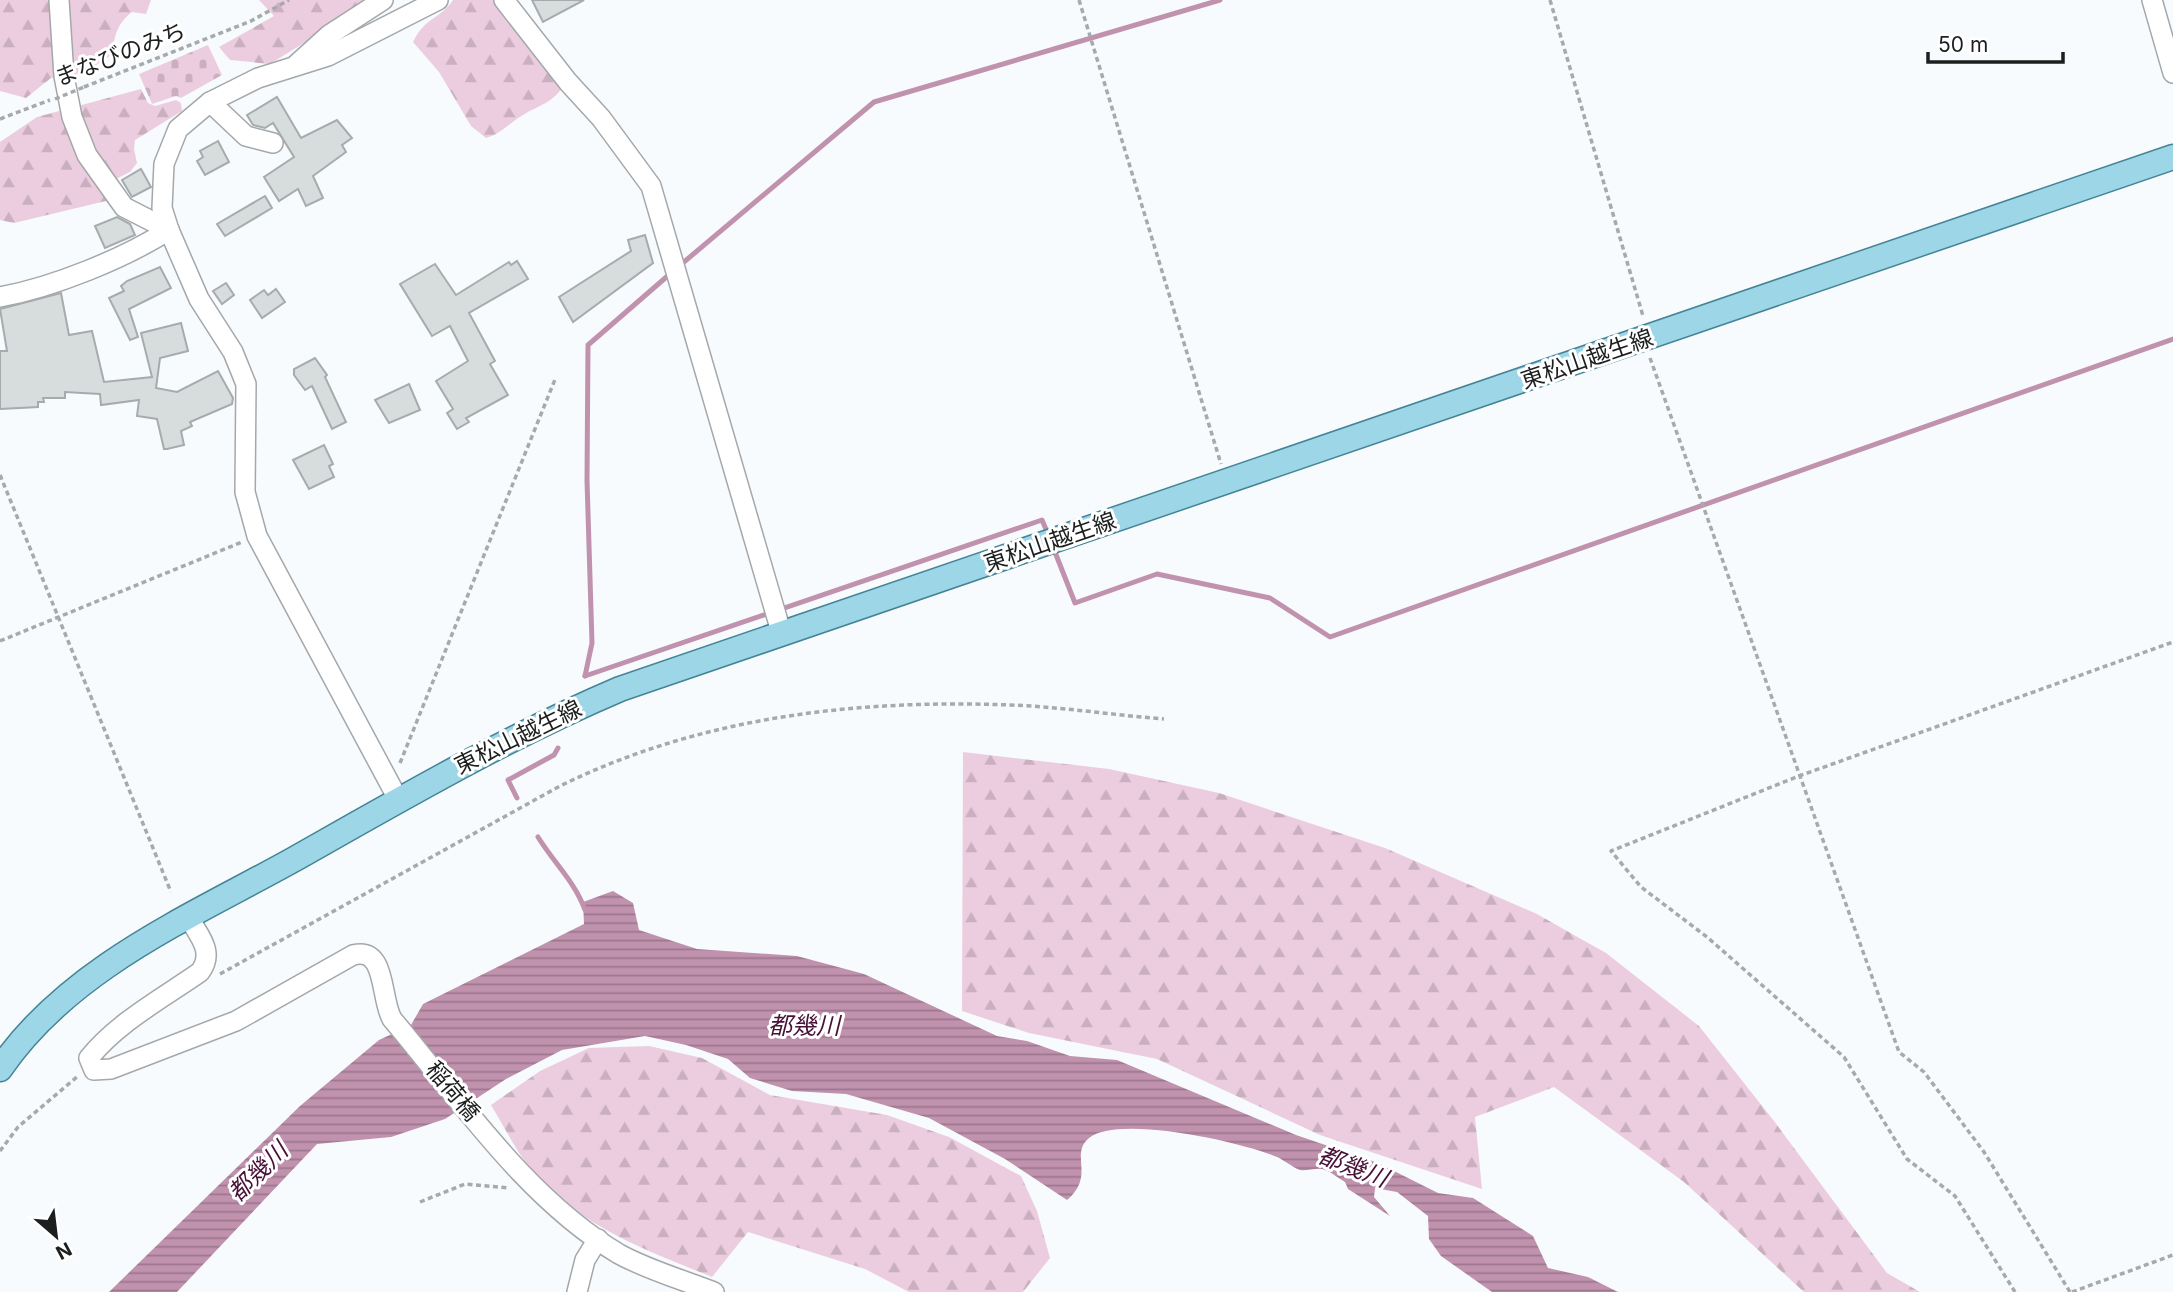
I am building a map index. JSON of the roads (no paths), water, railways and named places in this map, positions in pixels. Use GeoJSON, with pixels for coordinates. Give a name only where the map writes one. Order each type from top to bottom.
{"type":"FeatureCollection","features":[{"type":"Feature","properties":{"kind":"main road","name":"東松山越生線"},"geometry":{"type":"LineString","coordinates":[[0,1069],[56,1003],[125,955],[189,918],[392,788],[620,689],[2173,158]]}},
{"type":"Feature","properties":{"kind":"street"},"geometry":{"type":"LineString","coordinates":[[60,0],[64,76],[72,117],[87,155],[124,207],[169,230]]}},
{"type":"Feature","properties":{"kind":"street"},"geometry":{"type":"LineString","coordinates":[[294,68],[303,55],[329,35],[383,0]]}},
{"type":"Feature","properties":{"kind":"street"},"geometry":{"type":"LineString","coordinates":[[392,788],[257,536],[245,482],[246,384],[233,352],[199,299],[169,230],[162,208],[164,164],[178,129],[210,102],[258,78],[328,56],[438,0]]}},
{"type":"Feature","properties":{"kind":"street"},"geometry":{"type":"LineString","coordinates":[[504,0],[601,118],[651,186],[782,635]]}},
{"type":"Feature","properties":{"kind":"street"},"geometry":{"type":"LineString","coordinates":[[2151,0],[2173,73]]}},
{"type":"Feature","properties":{"kind":"street"},"geometry":{"type":"LineString","coordinates":[[210,102],[246,136],[273,143]]}},
{"type":"Feature","properties":{"kind":"street"},"geometry":{"type":"LineString","coordinates":[[0,297],[21,293],[84,270],[169,230]]}},
{"type":"Feature","properties":{"kind":"street","name":"稲荷橋"},"geometry":{"type":"LineString","coordinates":[[189,918],[207,950],[206,964],[200,972],[120,1028],[89,1058],[91,1066],[98,1072],[236,1021],[361,953],[371,955],[392,1019],[513,1162],[598,1239],[622,1255],[714,1292]]}},
{"type":"Feature","properties":{"kind":"street"},"geometry":{"type":"LineString","coordinates":[[577,1292],[585,1261],[598,1239]]}},
{"type":"Feature","properties":{"kind":"water","name":"都幾川"},"geometry":{"type":"Polygon","coordinates":[[[613,891],[633,903],[639,930],[697,949],[797,956],[864,974],[997,1036],[1027,1041],[1070,1056],[1117,1060],[1296,1135],[1378,1163],[1438,1193],[1473,1198],[1533,1236],[1548,1268],[1588,1277],[1618,1292],[1492,1292],[1441,1256],[1429,1239],[1428,1216],[1397,1192],[1375,1188],[1374,1197],[1390,1216],[1348,1189],[1345,1182],[1331,1172],[1319,1169],[1300,1170],[1260,1151],[1181,1133],[1125,1129],[1104,1131],[1089,1138],[1081,1151],[1080,1182],[1067,1200],[1005,1159],[929,1118],[846,1094],[792,1091],[750,1078],[728,1059],[686,1045],[645,1036],[562,1050],[506,1079],[445,1119],[391,1137],[317,1144],[177,1292],[109,1292],[300,1106],[379,1040],[411,1025],[423,1004],[584,924],[583,902],[613,891]]]}},
{"type":"Feature","properties":{"kind":"waterway"},"geometry":{"type":"LineString","coordinates":[[678,267],[874,102],[1220,0]]}},
{"type":"Feature","properties":{"kind":"waterway"},"geometry":{"type":"LineString","coordinates":[[585,676],[592,643],[587,480],[588,345],[671,273]]}},
{"type":"Feature","properties":{"kind":"waterway"},"geometry":{"type":"LineString","coordinates":[[1053,547],[1075,603],[1157,574],[1270,598],[1330,637],[2173,339]]}},
{"type":"Feature","properties":{"kind":"waterway"},"geometry":{"type":"LineString","coordinates":[[585,676],[1042,520],[1048,534]]}},
{"type":"Feature","properties":{"kind":"waterway"},"geometry":{"type":"LineString","coordinates":[[517,798],[508,780],[554,755],[558,748]]}},
{"type":"Feature","properties":{"kind":"waterway"},"geometry":{"type":"LineString","coordinates":[[538,837],[570,881],[585,910]]}}]}
